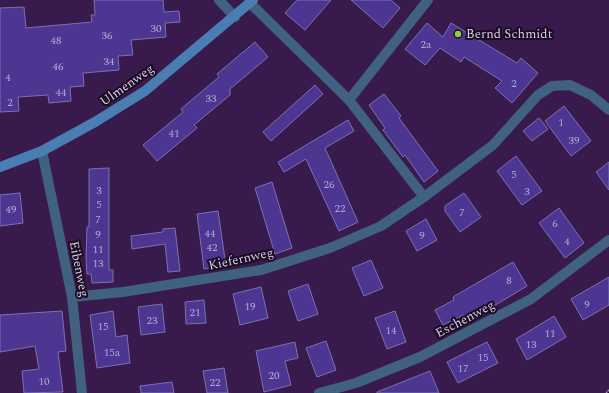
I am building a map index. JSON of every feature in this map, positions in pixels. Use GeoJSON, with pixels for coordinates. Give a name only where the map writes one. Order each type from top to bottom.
{"type":"FeatureCollection","features":[{"type":"Feature","properties":{"kind":"street"},"geometry":{"type":"LineString","coordinates":[[219,0],[235,17]]}},
{"type":"Feature","properties":{"kind":"street"},"geometry":{"type":"LineString","coordinates":[[349,100],[428,0]]}},
{"type":"Feature","properties":{"kind":"street"},"geometry":{"type":"LineString","coordinates":[[252,2],[349,100],[424,197]]}},
{"type":"Feature","properties":{"kind":"street","name":"Ulmenweg"},"geometry":{"type":"LineString","coordinates":[[0,167],[42,151],[96,122],[145,91],[252,2]]}},
{"type":"Feature","properties":{"kind":"street","name":"Kiefernweg"},"geometry":{"type":"LineString","coordinates":[[72,297],[123,292],[261,270],[330,248],[381,226],[424,197],[493,145],[538,95],[552,86],[570,85],[591,95],[609,110]]}},
{"type":"Feature","properties":{"kind":"street","name":"Eibenweg"},"geometry":{"type":"LineString","coordinates":[[42,151],[72,297],[82,393]]}},
{"type":"Feature","properties":{"kind":"street","name":"Eschenweg"},"geometry":{"type":"LineString","coordinates":[[319,393],[356,383],[420,357],[531,299],[609,240]]}},
{"type":"Feature","properties":{"kind":"building"},"geometry":{"type":"Polygon","coordinates":[[[94,0],[163,0],[164,12],[179,11],[180,22],[165,23],[166,37],[131,40],[133,55],[118,56],[119,70],[83,73],[84,86],[70,87],[71,101],[49,103],[48,95],[18,97],[19,111],[0,112],[0,8],[24,7],[26,28],[92,22],[91,15],[95,15],[94,0]]]}},
{"type":"Feature","properties":{"kind":"building"},"geometry":{"type":"Polygon","coordinates":[[[297,0],[331,0],[305,30],[285,13],[297,0]]]}},
{"type":"Feature","properties":{"kind":"building"},"geometry":{"type":"Polygon","coordinates":[[[351,0],[391,0],[400,8],[383,28],[351,0]]]}},
{"type":"Feature","properties":{"kind":"building"},"geometry":{"type":"Polygon","coordinates":[[[427,23],[443,37],[451,23],[517,63],[521,58],[538,73],[512,103],[495,88],[502,81],[464,57],[461,62],[440,48],[425,65],[405,49],[427,23]]]}},
{"type":"Feature","properties":{"kind":"building"},"geometry":{"type":"Polygon","coordinates":[[[255,42],[268,57],[230,89],[230,95],[194,125],[197,128],[157,161],[143,145],[183,112],[181,109],[219,77],[217,74],[255,42]]]}},
{"type":"Feature","properties":{"kind":"building"},"geometry":{"type":"Polygon","coordinates":[[[315,85],[323,94],[271,141],[263,132],[315,85]]]}},
{"type":"Feature","properties":{"kind":"building"},"geometry":{"type":"Polygon","coordinates":[[[384,94],[401,116],[399,118],[438,171],[424,182],[405,155],[403,157],[383,130],[385,128],[369,105],[384,94]]]}},
{"type":"Feature","properties":{"kind":"building"},"geometry":{"type":"Polygon","coordinates":[[[564,106],[591,141],[571,156],[545,121],[564,106]]]}},
{"type":"Feature","properties":{"kind":"building"},"geometry":{"type":"Polygon","coordinates":[[[539,118],[548,129],[532,141],[523,131],[539,118]]]}},
{"type":"Feature","properties":{"kind":"building"},"geometry":{"type":"Polygon","coordinates":[[[348,120],[354,131],[325,148],[358,222],[339,231],[306,159],[284,172],[278,162],[348,120]]]}},
{"type":"Feature","properties":{"kind":"building"},"geometry":{"type":"Polygon","coordinates":[[[516,156],[542,191],[522,205],[497,171],[516,156]]]}},
{"type":"Feature","properties":{"kind":"building"},"geometry":{"type":"Polygon","coordinates":[[[609,162],[609,190],[596,172],[609,162]]]}},
{"type":"Feature","properties":{"kind":"building"},"geometry":{"type":"Polygon","coordinates":[[[109,168],[109,270],[113,270],[113,282],[92,283],[91,274],[87,274],[86,257],[87,227],[89,227],[89,169],[109,168]]]}},
{"type":"Feature","properties":{"kind":"building"},"geometry":{"type":"Polygon","coordinates":[[[272,182],[292,248],[275,254],[255,188],[272,182]]]}},
{"type":"Feature","properties":{"kind":"building"},"geometry":{"type":"Polygon","coordinates":[[[20,193],[23,223],[0,226],[0,195],[20,193]]]}},
{"type":"Feature","properties":{"kind":"building"},"geometry":{"type":"Polygon","coordinates":[[[464,193],[481,217],[460,232],[445,211],[445,206],[464,193]]]}},
{"type":"Feature","properties":{"kind":"building"},"geometry":{"type":"Polygon","coordinates":[[[559,208],[584,243],[565,258],[539,223],[559,208]]]}},
{"type":"Feature","properties":{"kind":"building"},"geometry":{"type":"Polygon","coordinates":[[[218,211],[226,266],[204,269],[197,214],[218,211]]]}},
{"type":"Feature","properties":{"kind":"building"},"geometry":{"type":"Polygon","coordinates":[[[426,219],[437,240],[417,251],[406,231],[426,219]]]}},
{"type":"Feature","properties":{"kind":"building"},"geometry":{"type":"Polygon","coordinates":[[[175,228],[180,271],[168,272],[165,244],[132,249],[131,236],[163,232],[163,229],[175,228]]]}},
{"type":"Feature","properties":{"kind":"building"},"geometry":{"type":"Polygon","coordinates":[[[371,260],[383,288],[364,296],[352,268],[371,260]]]}},
{"type":"Feature","properties":{"kind":"building"},"geometry":{"type":"Polygon","coordinates":[[[513,262],[527,286],[467,322],[463,315],[443,325],[435,310],[454,300],[453,297],[513,262]]]}},
{"type":"Feature","properties":{"kind":"building"},"geometry":{"type":"Polygon","coordinates":[[[609,277],[609,305],[583,320],[571,299],[609,277]]]}},
{"type":"Feature","properties":{"kind":"building"},"geometry":{"type":"Polygon","coordinates":[[[308,284],[318,314],[298,321],[288,291],[308,284]]]}},
{"type":"Feature","properties":{"kind":"building"},"geometry":{"type":"Polygon","coordinates":[[[261,287],[268,318],[240,325],[233,294],[261,287]]]}},
{"type":"Feature","properties":{"kind":"building"},"geometry":{"type":"Polygon","coordinates":[[[204,300],[206,323],[186,324],[185,302],[204,300]]]}},
{"type":"Feature","properties":{"kind":"building"},"geometry":{"type":"Polygon","coordinates":[[[162,304],[165,332],[141,335],[138,307],[162,304]]]}},
{"type":"Feature","properties":{"kind":"building"},"geometry":{"type":"Polygon","coordinates":[[[62,311],[66,351],[58,352],[63,392],[24,393],[22,371],[39,369],[35,346],[0,352],[0,315],[62,311]]]}},
{"type":"Feature","properties":{"kind":"building"},"geometry":{"type":"Polygon","coordinates":[[[113,311],[116,337],[127,335],[130,363],[97,368],[90,315],[113,311]]]}},
{"type":"Feature","properties":{"kind":"building"},"geometry":{"type":"Polygon","coordinates":[[[395,311],[406,342],[387,349],[375,318],[395,311]]]}},
{"type":"Feature","properties":{"kind":"building"},"geometry":{"type":"Polygon","coordinates":[[[554,316],[566,337],[527,360],[516,339],[554,316]]]}},
{"type":"Feature","properties":{"kind":"building"},"geometry":{"type":"Polygon","coordinates":[[[326,341],[336,370],[317,377],[306,348],[326,341]]]}},
{"type":"Feature","properties":{"kind":"building"},"geometry":{"type":"Polygon","coordinates":[[[295,342],[298,358],[285,361],[291,385],[264,392],[256,351],[295,342]]]}},
{"type":"Feature","properties":{"kind":"building"},"geometry":{"type":"Polygon","coordinates":[[[487,342],[498,363],[458,383],[447,362],[487,342]]]}},
{"type":"Feature","properties":{"kind":"building"},"geometry":{"type":"Polygon","coordinates":[[[224,368],[228,393],[207,393],[203,371],[224,368]]]}},
{"type":"Feature","properties":{"kind":"building"},"geometry":{"type":"Polygon","coordinates":[[[430,371],[439,393],[377,393],[377,392],[430,371]]]}},
{"type":"Feature","properties":{"kind":"building"},"geometry":{"type":"Polygon","coordinates":[[[172,382],[174,393],[141,393],[140,386],[172,382]]]}},
{"type":"Feature","properties":{"kind":"place","name":"Bernd Schmidt"},"geometry":{"type":"Point","coordinates":[458,34]}}]}
